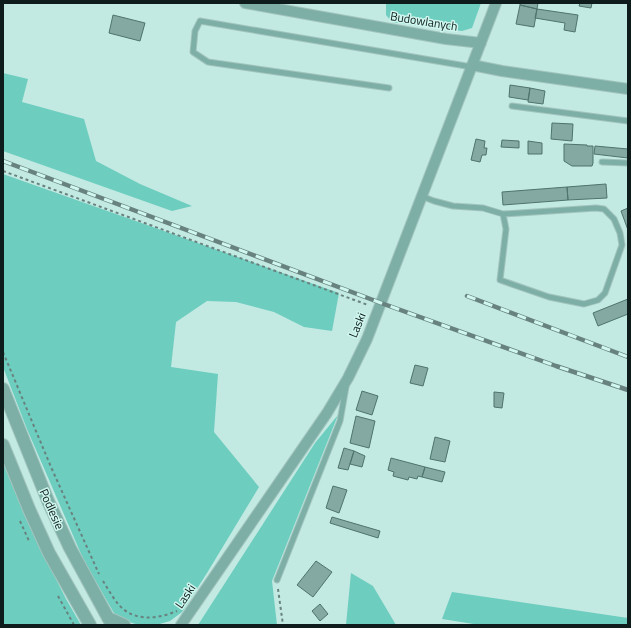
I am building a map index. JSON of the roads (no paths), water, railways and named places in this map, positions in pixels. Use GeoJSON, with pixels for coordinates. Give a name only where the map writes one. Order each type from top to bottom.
{"type":"FeatureCollection","features":[{"type":"Feature","properties":{"kind":"street","name":"Budowlanych"},"geometry":{"type":"LineString","coordinates":[[245,3],[446,39],[481,43]]}},
{"type":"Feature","properties":{"kind":"street","name":"Laski"},"geometry":{"type":"LineString","coordinates":[[181,625],[327,413],[348,378],[367,339],[496,3]]}},
{"type":"Feature","properties":{"kind":"street"},"geometry":{"type":"LineString","coordinates":[[472,66],[628,90]]}},
{"type":"Feature","properties":{"kind":"street","name":"Podlesie"},"geometry":{"type":"LineString","coordinates":[[3,389],[48,501],[70,548],[110,622]]}},
{"type":"Feature","properties":{"kind":"street","name":"Podlesie"},"geometry":{"type":"LineString","coordinates":[[3,445],[49,553],[90,625]]}},
{"type":"Feature","properties":{"kind":"street"},"geometry":{"type":"LineString","coordinates":[[110,622],[124,625]]}},
{"type":"Feature","properties":{"kind":"lane"},"geometry":{"type":"LineString","coordinates":[[389,88],[208,62],[193,52],[195,31],[200,21],[472,66]]}},
{"type":"Feature","properties":{"kind":"lane"},"geometry":{"type":"LineString","coordinates":[[512,106],[628,121]]}},
{"type":"Feature","properties":{"kind":"lane"},"geometry":{"type":"LineString","coordinates":[[602,162],[628,162]]}},
{"type":"Feature","properties":{"kind":"lane"},"geometry":{"type":"LineString","coordinates":[[421,196],[434,202],[453,206],[483,208],[503,214],[596,208],[604,209],[614,219],[620,233],[622,245],[605,294],[598,300],[584,304],[549,297],[500,280],[506,229],[503,214]]}},
{"type":"Feature","properties":{"kind":"lane"},"geometry":{"type":"LineString","coordinates":[[277,580],[340,421],[348,378]]}},
{"type":"Feature","properties":{"kind":"railway"},"geometry":{"type":"LineString","coordinates":[[3,161],[381,303],[556,366],[628,390]]}},
{"type":"Feature","properties":{"kind":"railway"},"geometry":{"type":"LineString","coordinates":[[467,296],[628,357]]}}]}
